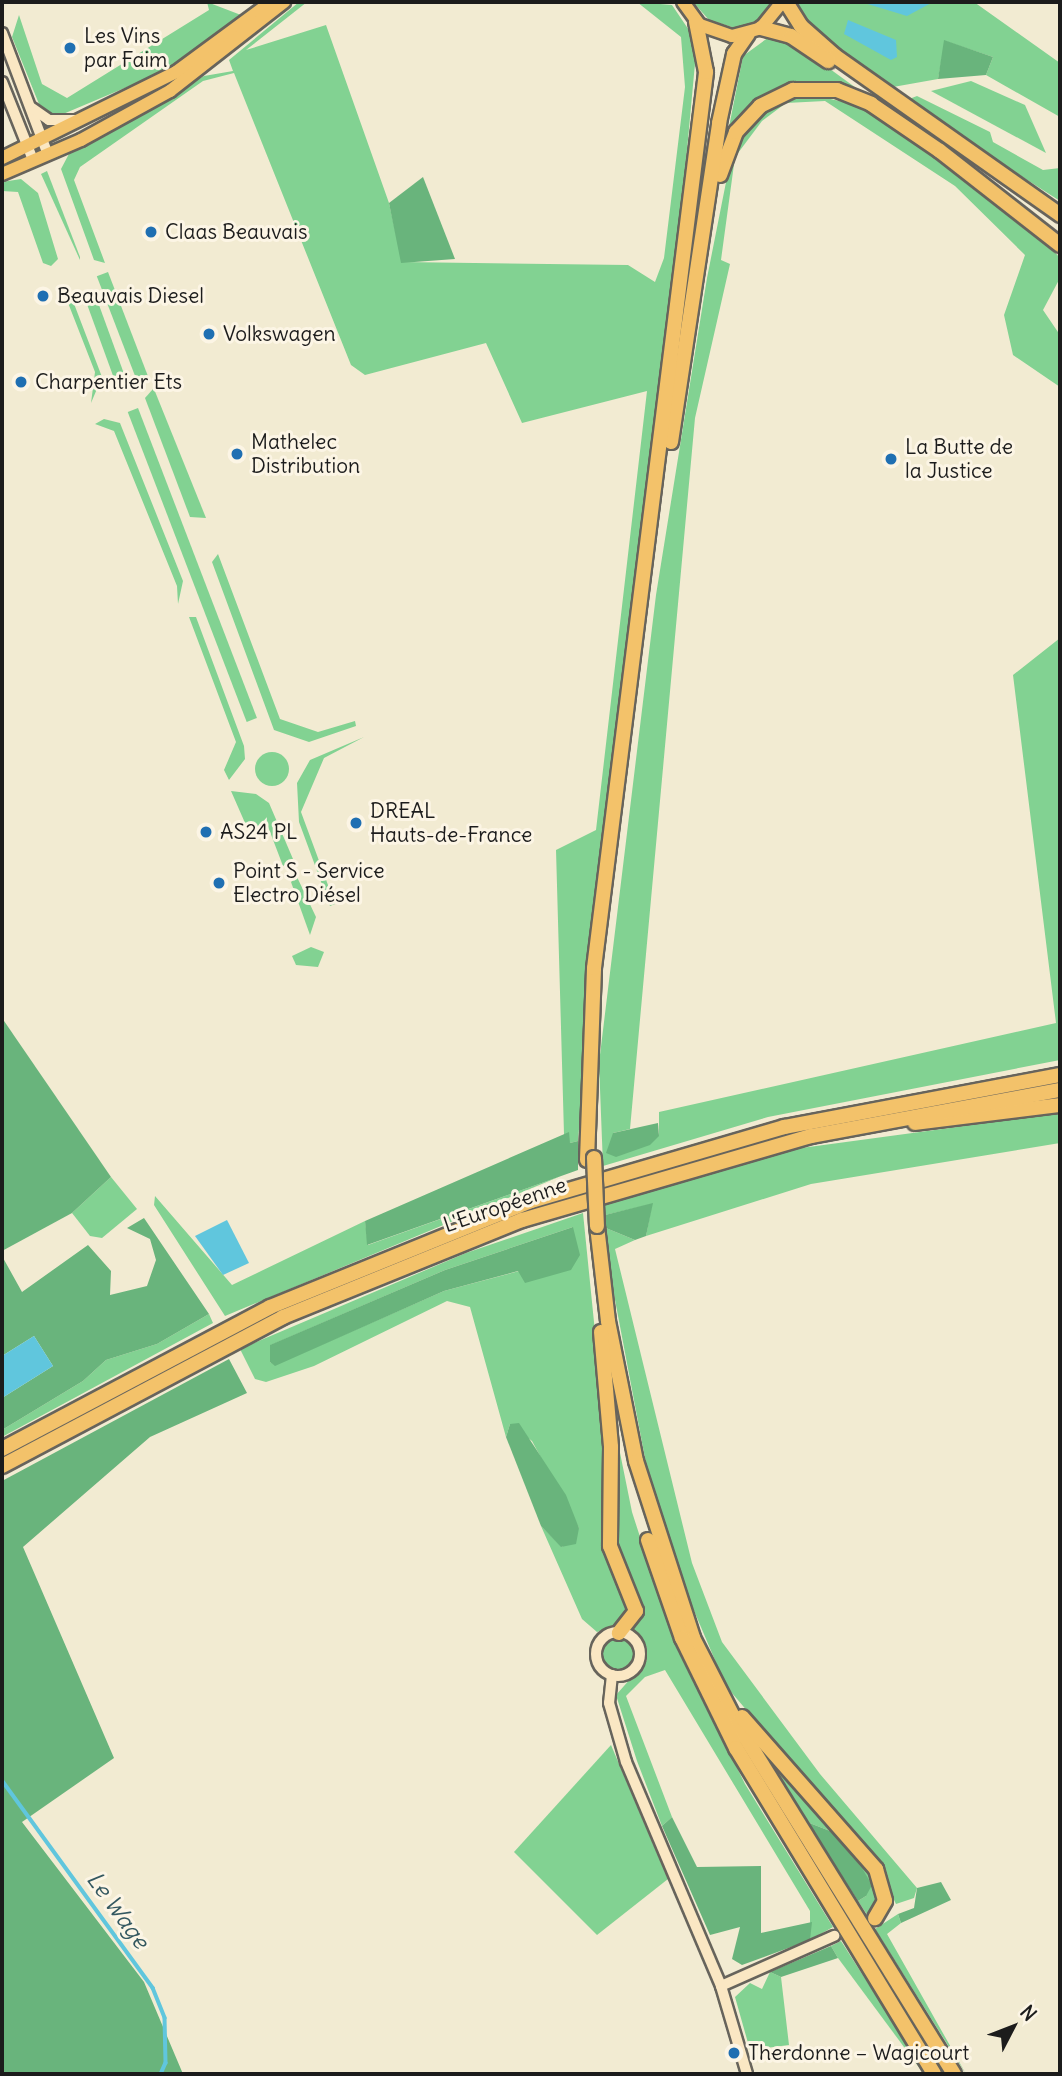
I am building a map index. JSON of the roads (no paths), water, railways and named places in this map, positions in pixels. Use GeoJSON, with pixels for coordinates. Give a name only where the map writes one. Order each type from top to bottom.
{"type":"FeatureCollection","features":[{"type":"Feature","properties":{"kind":"highway"},"geometry":{"type":"LineString","coordinates":[[784,2],[802,26],[835,56],[1060,215]]}},
{"type":"Feature","properties":{"kind":"highway"},"geometry":{"type":"LineString","coordinates":[[619,1633],[636,1611],[610,1546],[612,1457],[600,1325],[590,1159],[594,968],[706,72],[696,22]]}},
{"type":"Feature","properties":{"kind":"highway"},"geometry":{"type":"LineString","coordinates":[[590,1159],[606,921],[723,99],[736,49],[755,31],[808,47],[1060,245]]}},
{"type":"Feature","properties":{"kind":"highway"},"geometry":{"type":"LineString","coordinates":[[705,230],[736,132],[760,106],[786,93],[822,88],[851,94],[940,151]]}},
{"type":"Feature","properties":{"kind":"highway"},"geometry":{"type":"LineString","coordinates":[[962,1090],[1060,1067]]}},
{"type":"Feature","properties":{"kind":"highway","name":"L'Européenne"},"geometry":{"type":"LineString","coordinates":[[2,1449],[251,1316],[474,1222],[685,1153],[962,1090],[1060,1075]]}},
{"type":"Feature","properties":{"kind":"highway","name":"L'Européenne"},"geometry":{"type":"LineString","coordinates":[[2,1466],[187,1363],[394,1269],[612,1191],[823,1133],[1060,1090]]}},
{"type":"Feature","properties":{"kind":"highway"},"geometry":{"type":"LineString","coordinates":[[823,1133],[1060,1105]]}},
{"type":"Feature","properties":{"kind":"highway"},"geometry":{"type":"LineString","coordinates":[[593,1227],[625,1415],[678,1599],[737,1724],[954,2074]]}},
{"type":"Feature","properties":{"kind":"highway"},"geometry":{"type":"LineString","coordinates":[[600,1325],[641,1516],[690,1657],[764,1800],[934,2074]]}},
{"type":"Feature","properties":{"kind":"highway"},"geometry":{"type":"LineString","coordinates":[[678,1599],[745,1722],[876,1869],[885,1902],[875,1918]]}},
{"type":"Feature","properties":{"kind":"main road"},"geometry":{"type":"LineString","coordinates":[[176,72],[259,2]]}},
{"type":"Feature","properties":{"kind":"main road"},"geometry":{"type":"LineString","coordinates":[[2,158],[176,72],[271,2]]}},
{"type":"Feature","properties":{"kind":"main road"},"geometry":{"type":"LineString","coordinates":[[260,25],[284,2]]}},
{"type":"Feature","properties":{"kind":"main road"},"geometry":{"type":"LineString","coordinates":[[2,174],[48,155],[170,91],[289,2]]}},
{"type":"Feature","properties":{"kind":"main road"},"geometry":{"type":"LineString","coordinates":[[681,4],[696,22],[720,35],[755,31],[784,2]]}},
{"type":"Feature","properties":{"kind":"street"},"geometry":{"type":"LineString","coordinates":[[2,33],[48,155]]}},
{"type":"Feature","properties":{"kind":"street"},"geometry":{"type":"LineString","coordinates":[[2,82],[33,160]]}},
{"type":"Feature","properties":{"kind":"street"},"geometry":{"type":"LineString","coordinates":[[28,103],[49,120],[81,119]]}},
{"type":"Feature","properties":{"kind":"street"},"geometry":{"type":"LineString","coordinates":[[611,1675],[627,1675],[639,1660],[636,1642],[619,1633],[605,1637],[596,1653],[611,1675],[609,1703],[626,1762],[721,1986],[747,2074]]}},
{"type":"Feature","properties":{"kind":"street"},"geometry":{"type":"LineString","coordinates":[[721,1986],[834,1936]]}},
{"type":"Feature","properties":{"kind":"water"},"geometry":{"type":"Polygon","coordinates":[[[861,2],[933,2],[907,16],[861,2]]]}},
{"type":"Feature","properties":{"kind":"water"},"geometry":{"type":"Polygon","coordinates":[[[848,20],[896,40],[897,57],[891,60],[844,34],[848,20]]]}},
{"type":"Feature","properties":{"kind":"water"},"geometry":{"type":"Polygon","coordinates":[[[227,1220],[249,1263],[223,1275],[195,1236],[227,1220]]]}},
{"type":"Feature","properties":{"kind":"water"},"geometry":{"type":"Polygon","coordinates":[[[34,1336],[53,1366],[2,1398],[2,1356],[34,1336]]]}},
{"type":"Feature","properties":{"kind":"waterway","name":"Le Wage"},"geometry":{"type":"LineString","coordinates":[[2,1780],[153,1988],[165,2018],[166,2063],[161,2074]]}},
{"type":"Feature","properties":{"kind":"place","name":"Les Vins par Faim"},"geometry":{"type":"Point","coordinates":[70,48]}},
{"type":"Feature","properties":{"kind":"place","name":"Claas Beauvais"},"geometry":{"type":"Point","coordinates":[151,232]}},
{"type":"Feature","properties":{"kind":"place","name":"Beauvais Diesel"},"geometry":{"type":"Point","coordinates":[43,296]}},
{"type":"Feature","properties":{"kind":"place","name":"Volkswagen"},"geometry":{"type":"Point","coordinates":[209,334]}},
{"type":"Feature","properties":{"kind":"place","name":"Charpentier Ets"},"geometry":{"type":"Point","coordinates":[21,382]}},
{"type":"Feature","properties":{"kind":"place","name":"Mathelec Distribution"},"geometry":{"type":"Point","coordinates":[237,454]}},
{"type":"Feature","properties":{"kind":"place","name":"La Butte de la Justice"},"geometry":{"type":"Point","coordinates":[891,459]}},
{"type":"Feature","properties":{"kind":"place","name":"DREAL Hauts-de-France"},"geometry":{"type":"Point","coordinates":[356,823]}},
{"type":"Feature","properties":{"kind":"place","name":"AS24 PL"},"geometry":{"type":"Point","coordinates":[206,832]}},
{"type":"Feature","properties":{"kind":"place","name":"Point S - Service Electro Diésel"},"geometry":{"type":"Point","coordinates":[219,883]}},
{"type":"Feature","properties":{"kind":"place","name":"Therdonne – Wagicourt"},"geometry":{"type":"Point","coordinates":[734,2053]}}]}
